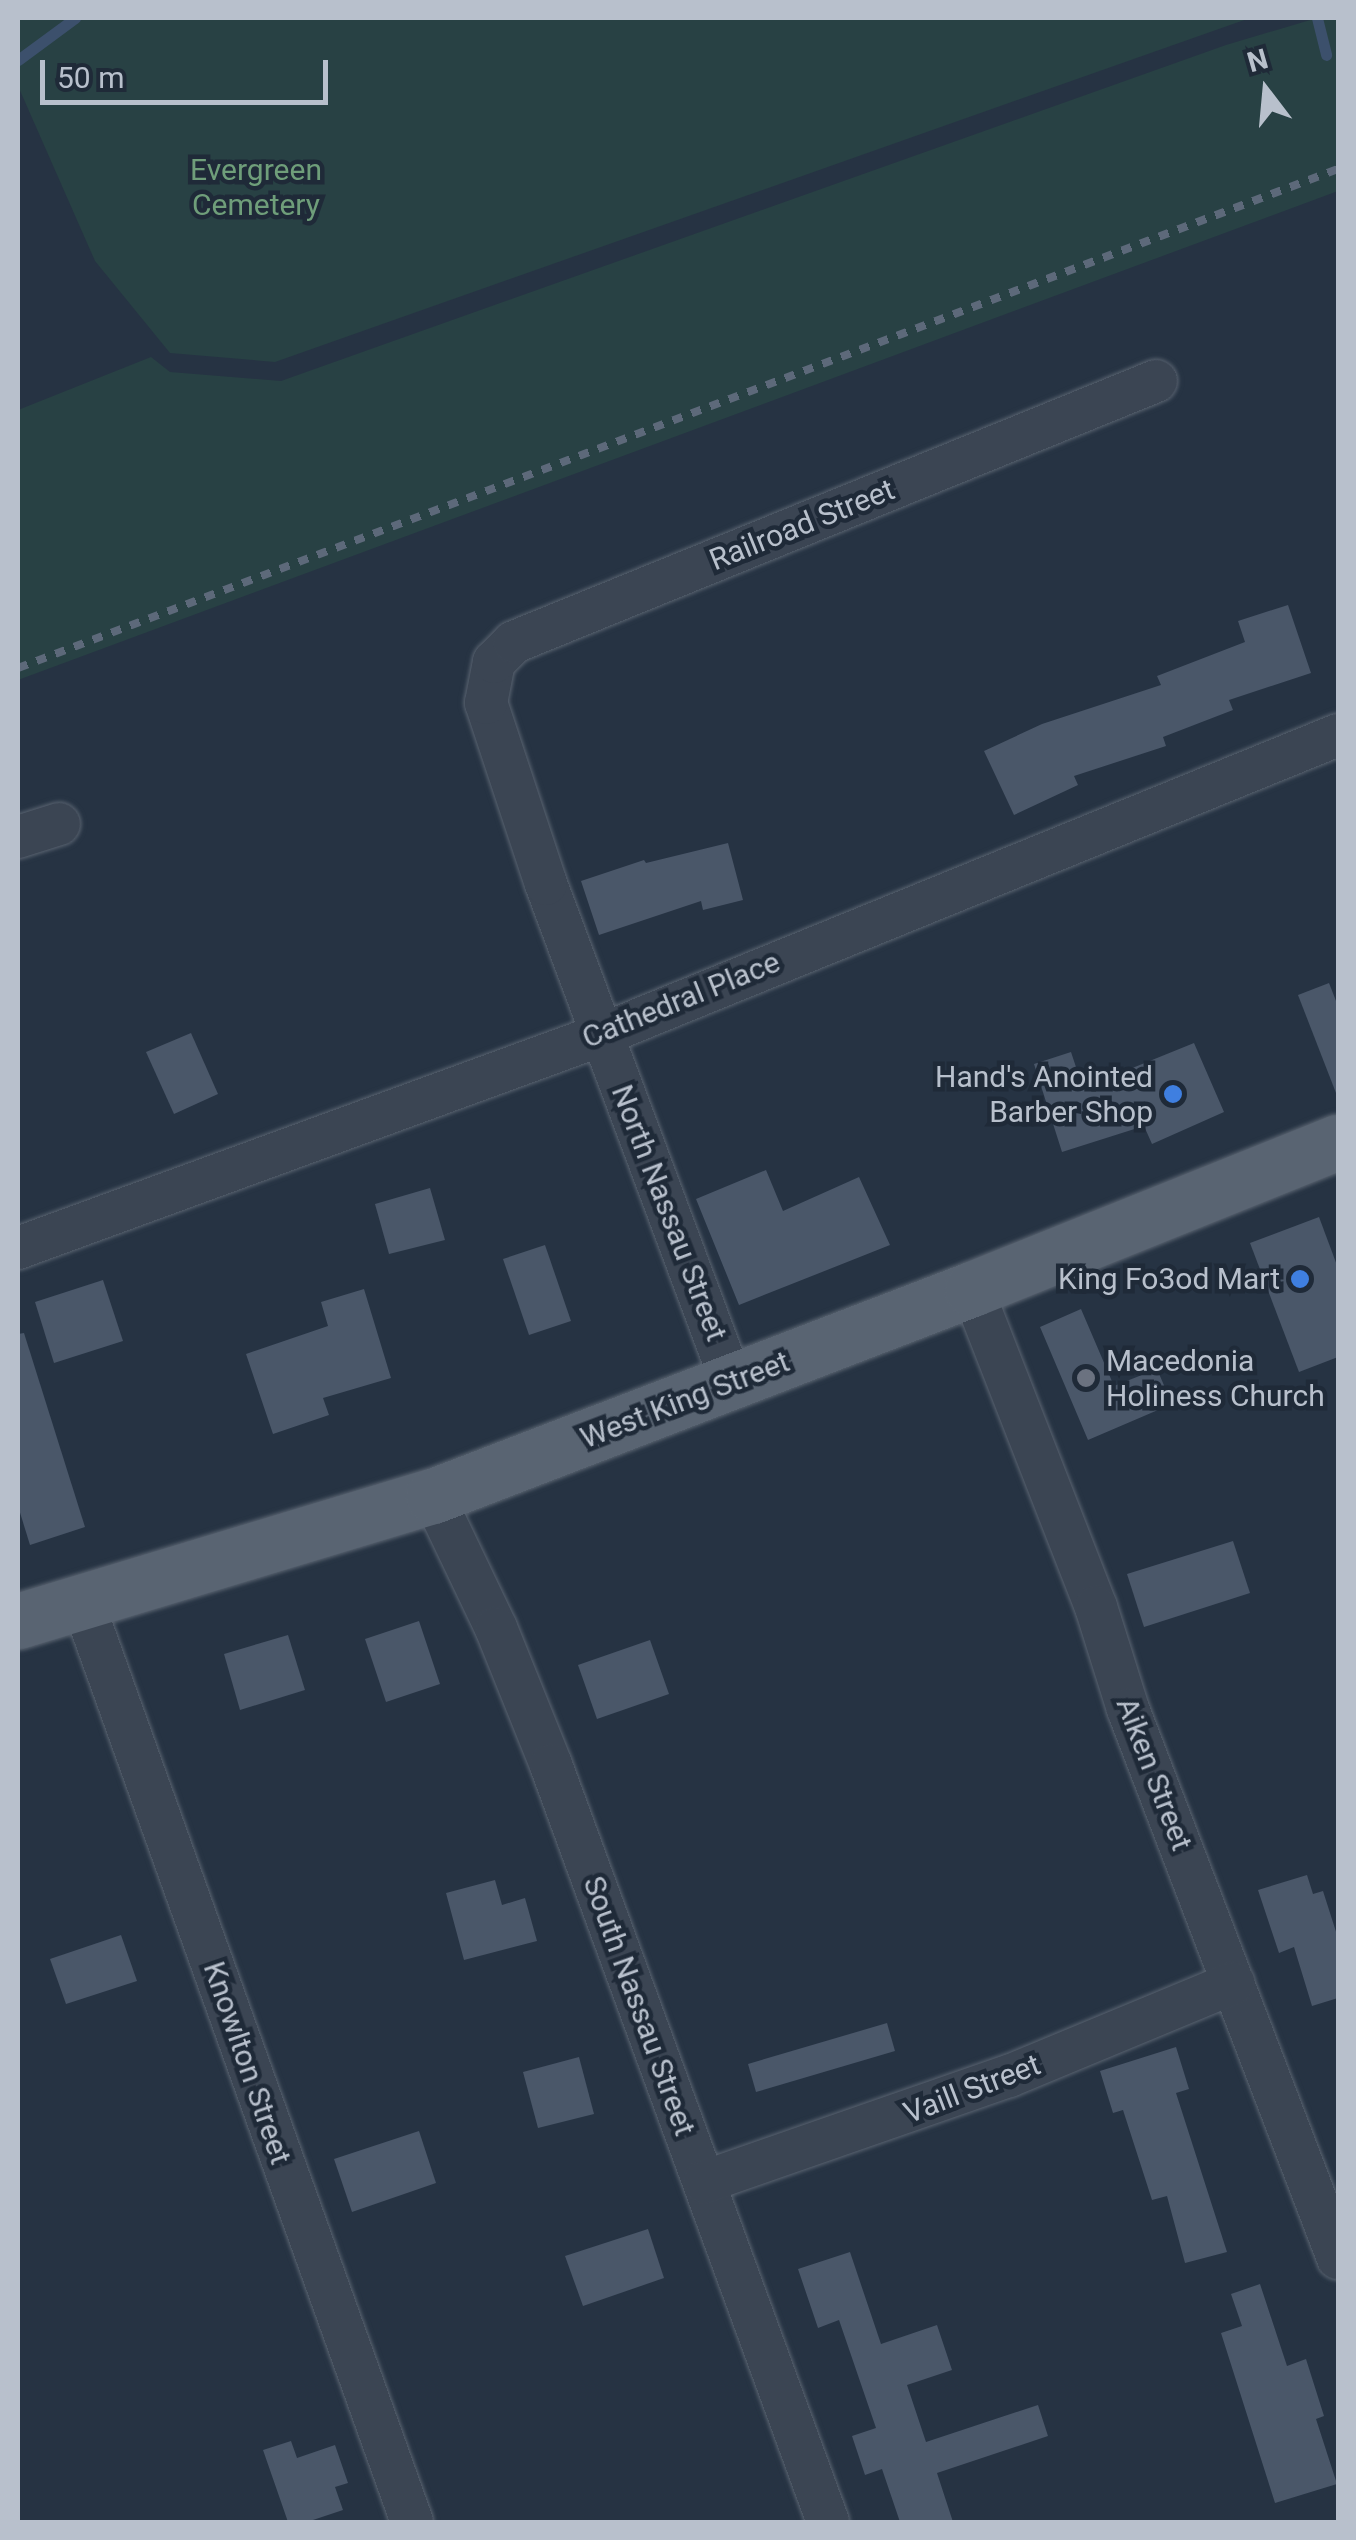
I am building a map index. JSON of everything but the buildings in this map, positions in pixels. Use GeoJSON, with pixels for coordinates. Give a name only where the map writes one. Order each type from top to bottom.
{"type":"FeatureCollection","features":[{"type":"Feature","properties":{"kind":"main road","name":"West King Street"},"geometry":{"type":"LineString","coordinates":[[18,1621],[433,1496],[972,1290],[1338,1142]]}},
{"type":"Feature","properties":{"kind":"street","name":"Railroad Street"},"geometry":{"type":"LineString","coordinates":[[486,703],[494,662],[514,642],[1156,381]]}},
{"type":"Feature","properties":{"kind":"street","name":"North Nassau Street"},"geometry":{"type":"LineString","coordinates":[[486,703],[600,1035],[732,1383]]}},
{"type":"Feature","properties":{"kind":"street","name":"Cathedral Place"},"geometry":{"type":"LineString","coordinates":[[18,1248],[600,1035],[1338,735]]}},
{"type":"Feature","properties":{"kind":"street"},"geometry":{"type":"LineString","coordinates":[[18,837],[59,824]]}},
{"type":"Feature","properties":{"kind":"street","name":"Aiken Street"},"geometry":{"type":"LineString","coordinates":[[972,1290],[1096,1607],[1128,1708],[1338,2258]]}},
{"type":"Feature","properties":{"kind":"street","name":"South Nassau Street"},"geometry":{"type":"LineString","coordinates":[[433,1496],[496,1628],[537,1731],[828,2522]]}},
{"type":"Feature","properties":{"kind":"street","name":"Knowlton Street"},"geometry":{"type":"LineString","coordinates":[[83,1603],[412,2522]]}},
{"type":"Feature","properties":{"kind":"street","name":"Vaill Street"},"geometry":{"type":"LineString","coordinates":[[704,2182],[1009,2076],[1234,1983]]}},
{"type":"Feature","properties":{"kind":"green space","name":"Evergreen Cemetery"},"geometry":{"type":"Polygon","coordinates":[[[18,18],[1250,18],[275,362],[170,353],[95,261],[18,86],[18,18]]]}},
{"type":"Feature","properties":{"kind":"green space"},"geometry":{"type":"Polygon","coordinates":[[[1317,18],[1338,18],[1338,191],[18,680],[18,410],[151,357],[170,372],[281,381],[1226,45],[1317,18]]]}},
{"type":"Feature","properties":{"kind":"waterway"},"geometry":{"type":"LineString","coordinates":[[18,60],[75,18]]}},
{"type":"Feature","properties":{"kind":"waterway"},"geometry":{"type":"LineString","coordinates":[[1317,18],[1326,55]]}},
{"type":"Feature","properties":{"kind":"railway"},"geometry":{"type":"LineString","coordinates":[[18,668],[1338,169]]}},
{"type":"Feature","properties":{"kind":"place","name":"Hand's Anointed Barber Shop"},"geometry":{"type":"Point","coordinates":[1173,1094]}},
{"type":"Feature","properties":{"kind":"place","name":"King Fo3od Mart"},"geometry":{"type":"Point","coordinates":[1300,1279]}},
{"type":"Feature","properties":{"kind":"place","name":"Macedonia Holiness Church"},"geometry":{"type":"Point","coordinates":[1086,1378]}}]}
